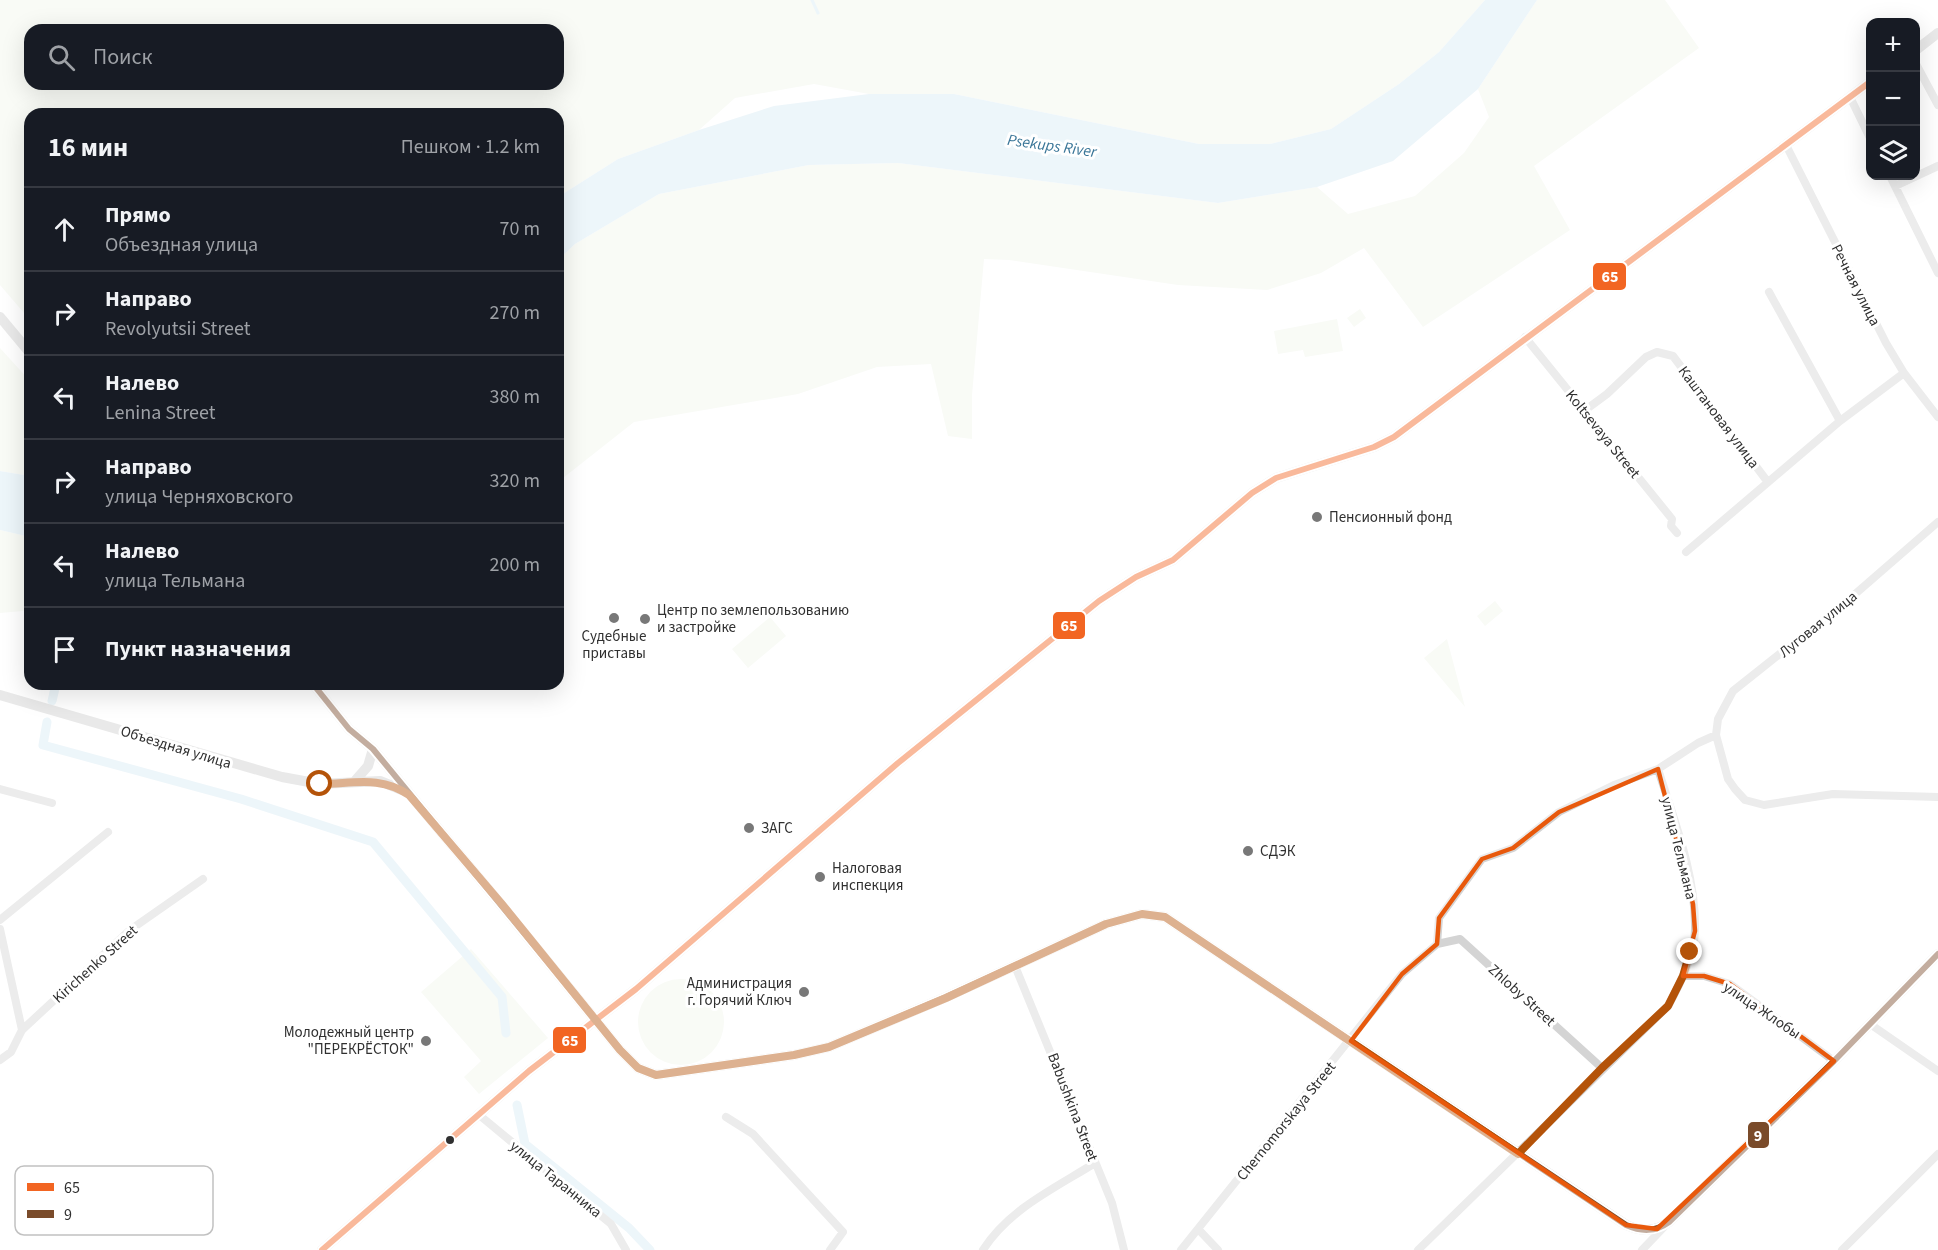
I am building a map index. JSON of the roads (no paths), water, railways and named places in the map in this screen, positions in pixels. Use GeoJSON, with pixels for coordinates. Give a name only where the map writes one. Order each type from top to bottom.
{"type":"FeatureCollection","features":[{"type":"Feature","properties":{"kind":"street"},"geometry":{"type":"LineString","coordinates":[[1920,47],[1938,33]]}},
{"type":"Feature","properties":{"kind":"street"},"geometry":{"type":"LineString","coordinates":[[1920,71],[1938,105]]}},
{"type":"Feature","properties":{"kind":"street"},"geometry":{"type":"LineString","coordinates":[[322,1250],[528,1071],[596,1020],[716,922],[890,770],[1099,601],[1136,577],[1173,560],[1252,493],[1276,478],[1374,447],[1394,437],[1525,337],[1866,85]]}},
{"type":"Feature","properties":{"kind":"street"},"geometry":{"type":"LineString","coordinates":[[1850,97],[1866,130]]}},
{"type":"Feature","properties":{"kind":"street","name":"Речная улица"},"geometry":{"type":"LineString","coordinates":[[1786,145],[1886,344],[1904,373],[1938,417]]}},
{"type":"Feature","properties":{"kind":"street"},"geometry":{"type":"LineString","coordinates":[[1895,186],[1938,166]]}},
{"type":"Feature","properties":{"kind":"street"},"geometry":{"type":"LineString","coordinates":[[1892,180],[1938,273]]}},
{"type":"Feature","properties":{"kind":"street"},"geometry":{"type":"LineString","coordinates":[[1768,292],[1840,421]]}},
{"type":"Feature","properties":{"kind":"street"},"geometry":{"type":"LineString","coordinates":[[0,317],[24,345]]}},
{"type":"Feature","properties":{"kind":"street","name":"Koltsevaya Street"},"geometry":{"type":"LineString","coordinates":[[1525,337],[1672,519],[1671,526],[1677,532]]}},
{"type":"Feature","properties":{"kind":"street","name":"Каштановая улица"},"geometry":{"type":"LineString","coordinates":[[1584,411],[1607,394],[1646,357],[1657,352],[1673,356],[1767,481]]}},
{"type":"Feature","properties":{"kind":"street"},"geometry":{"type":"LineString","coordinates":[[1686,552],[1840,421],[1904,373]]}},
{"type":"Feature","properties":{"kind":"street","name":"Луговая улица"},"geometry":{"type":"LineString","coordinates":[[1716,735],[1718,718],[1733,691],[1854,595],[1938,522]]}},
{"type":"Feature","properties":{"kind":"street"},"geometry":{"type":"LineString","coordinates":[[318,690],[349,729],[373,749],[638,1068],[656,1075],[794,1055],[829,1047],[1106,924],[1136,915],[1153,914],[1165,917],[1626,1225],[1638,1230],[1657,1229],[1669,1222]]}},
{"type":"Feature","properties":{"kind":"street","name":"Объездная улица"},"geometry":{"type":"LineString","coordinates":[[0,695],[282,777],[320,784],[354,782],[391,784],[409,795]]}},
{"type":"Feature","properties":{"kind":"street"},"geometry":{"type":"LineString","coordinates":[[1437,944],[1439,918],[1482,859],[1513,848],[1559,812],[1614,784],[1659,769],[1698,743],[1716,735],[1728,779],[1745,800],[1764,805],[1833,794],[1938,797]]}},
{"type":"Feature","properties":{"kind":"street"},"geometry":{"type":"LineString","coordinates":[[354,782],[368,766],[373,749]]}},
{"type":"Feature","properties":{"kind":"street","name":"улица Тельмана"},"geometry":{"type":"LineString","coordinates":[[1418,1250],[1668,1006],[1683,976],[1695,931],[1693,904],[1683,850],[1659,769]]}},
{"type":"Feature","properties":{"kind":"street"},"geometry":{"type":"LineString","coordinates":[[0,789],[52,803]]}},
{"type":"Feature","properties":{"kind":"street"},"geometry":{"type":"LineString","coordinates":[[0,920],[108,832]]}},
{"type":"Feature","properties":{"kind":"street","name":"Kirichenko Street"},"geometry":{"type":"LineString","coordinates":[[0,1060],[11,1052],[22,1030],[130,930],[203,879]]}},
{"type":"Feature","properties":{"kind":"street"},"geometry":{"type":"LineString","coordinates":[[0,929],[22,1030]]}},
{"type":"Feature","properties":{"kind":"street","name":"Zhloby Street"},"geometry":{"type":"LineString","coordinates":[[1437,944],[1460,939],[1602,1068]]}},
{"type":"Feature","properties":{"kind":"street","name":"Chernomorskaya Street"},"geometry":{"type":"LineString","coordinates":[[1181,1250],[1351,1041],[1402,974],[1437,944]]}},
{"type":"Feature","properties":{"kind":"street"},"geometry":{"type":"LineString","coordinates":[[1642,1250],[1834,1061],[1938,954]]}},
{"type":"Feature","properties":{"kind":"street","name":"Babushkina Street"},"geometry":{"type":"LineString","coordinates":[[1015,966],[1047,1038],[1112,1203],[1124,1250]]}},
{"type":"Feature","properties":{"kind":"street","name":"улица Жлобы"},"geometry":{"type":"LineString","coordinates":[[1683,976],[1704,976],[1730,984],[1834,1061]]}},
{"type":"Feature","properties":{"kind":"street"},"geometry":{"type":"LineString","coordinates":[[1870,1024],[1938,1071]]}},
{"type":"Feature","properties":{"kind":"street","name":"улица Таранника"},"geometry":{"type":"LineString","coordinates":[[478,1114],[611,1224],[625,1250]]}},
{"type":"Feature","properties":{"kind":"street"},"geometry":{"type":"LineString","coordinates":[[726,1117],[753,1134],[843,1232],[830,1250]]}},
{"type":"Feature","properties":{"kind":"street"},"geometry":{"type":"LineString","coordinates":[[1842,1250],[1938,1154]]}},
{"type":"Feature","properties":{"kind":"street"},"geometry":{"type":"LineString","coordinates":[[983,1250],[1003,1224],[1021,1209],[1095,1163]]}},
{"type":"Feature","properties":{"kind":"street"},"geometry":{"type":"LineString","coordinates":[[1199,1230],[1218,1250]]}},
{"type":"Feature","properties":{"kind":"water","name":"Psekups River"},"geometry":{"type":"Polygon","coordinates":[[[1485,0],[1537,0],[1478,89],[1393,161],[1317,187],[1218,203],[898,163],[809,165],[659,194],[575,244],[564,254],[564,193],[618,159],[774,106],[869,94],[954,94],[1199,144],[1270,144],[1331,129],[1399,84],[1439,52],[1485,0]]]}},
{"type":"Feature","properties":{"kind":"water"},"geometry":{"type":"Polygon","coordinates":[[[0,471],[24,475],[24,536],[0,530],[0,471]]]}},
{"type":"Feature","properties":{"kind":"waterway"},"geometry":{"type":"LineString","coordinates":[[812,0],[818,13]]}},
{"type":"Feature","properties":{"kind":"waterway"},"geometry":{"type":"LineString","coordinates":[[52,701],[55,690]]}},
{"type":"Feature","properties":{"kind":"waterway"},"geometry":{"type":"LineString","coordinates":[[47,722],[43,745],[241,799],[373,842],[502,997],[506,1033]]}},
{"type":"Feature","properties":{"kind":"waterway"},"geometry":{"type":"LineString","coordinates":[[517,1105],[525,1144],[629,1228],[650,1250]]}},
{"type":"Feature","properties":{"kind":"place","name":"Пенсионный фонд"},"geometry":{"type":"Point","coordinates":[1317,517]}},
{"type":"Feature","properties":{"kind":"place","name":"Судебные приставы"},"geometry":{"type":"Point","coordinates":[614,618]}},
{"type":"Feature","properties":{"kind":"place","name":"Центр по землепользованию и застройке"},"geometry":{"type":"Point","coordinates":[645,619]}},
{"type":"Feature","properties":{"kind":"place","name":"ЗАГС"},"geometry":{"type":"Point","coordinates":[749,828]}},
{"type":"Feature","properties":{"kind":"place","name":"СДЭК"},"geometry":{"type":"Point","coordinates":[1248,851]}},
{"type":"Feature","properties":{"kind":"place","name":"Налоговая инспекция"},"geometry":{"type":"Point","coordinates":[820,877]}},
{"type":"Feature","properties":{"kind":"place","name":"Администрация г. Горячий Ключ"},"geometry":{"type":"Point","coordinates":[804,992]}},
{"type":"Feature","properties":{"kind":"place","name":"Молодежный центр \"ПЕРЕКРЁСТОК\""},"geometry":{"type":"Point","coordinates":[426,1041]}}]}
